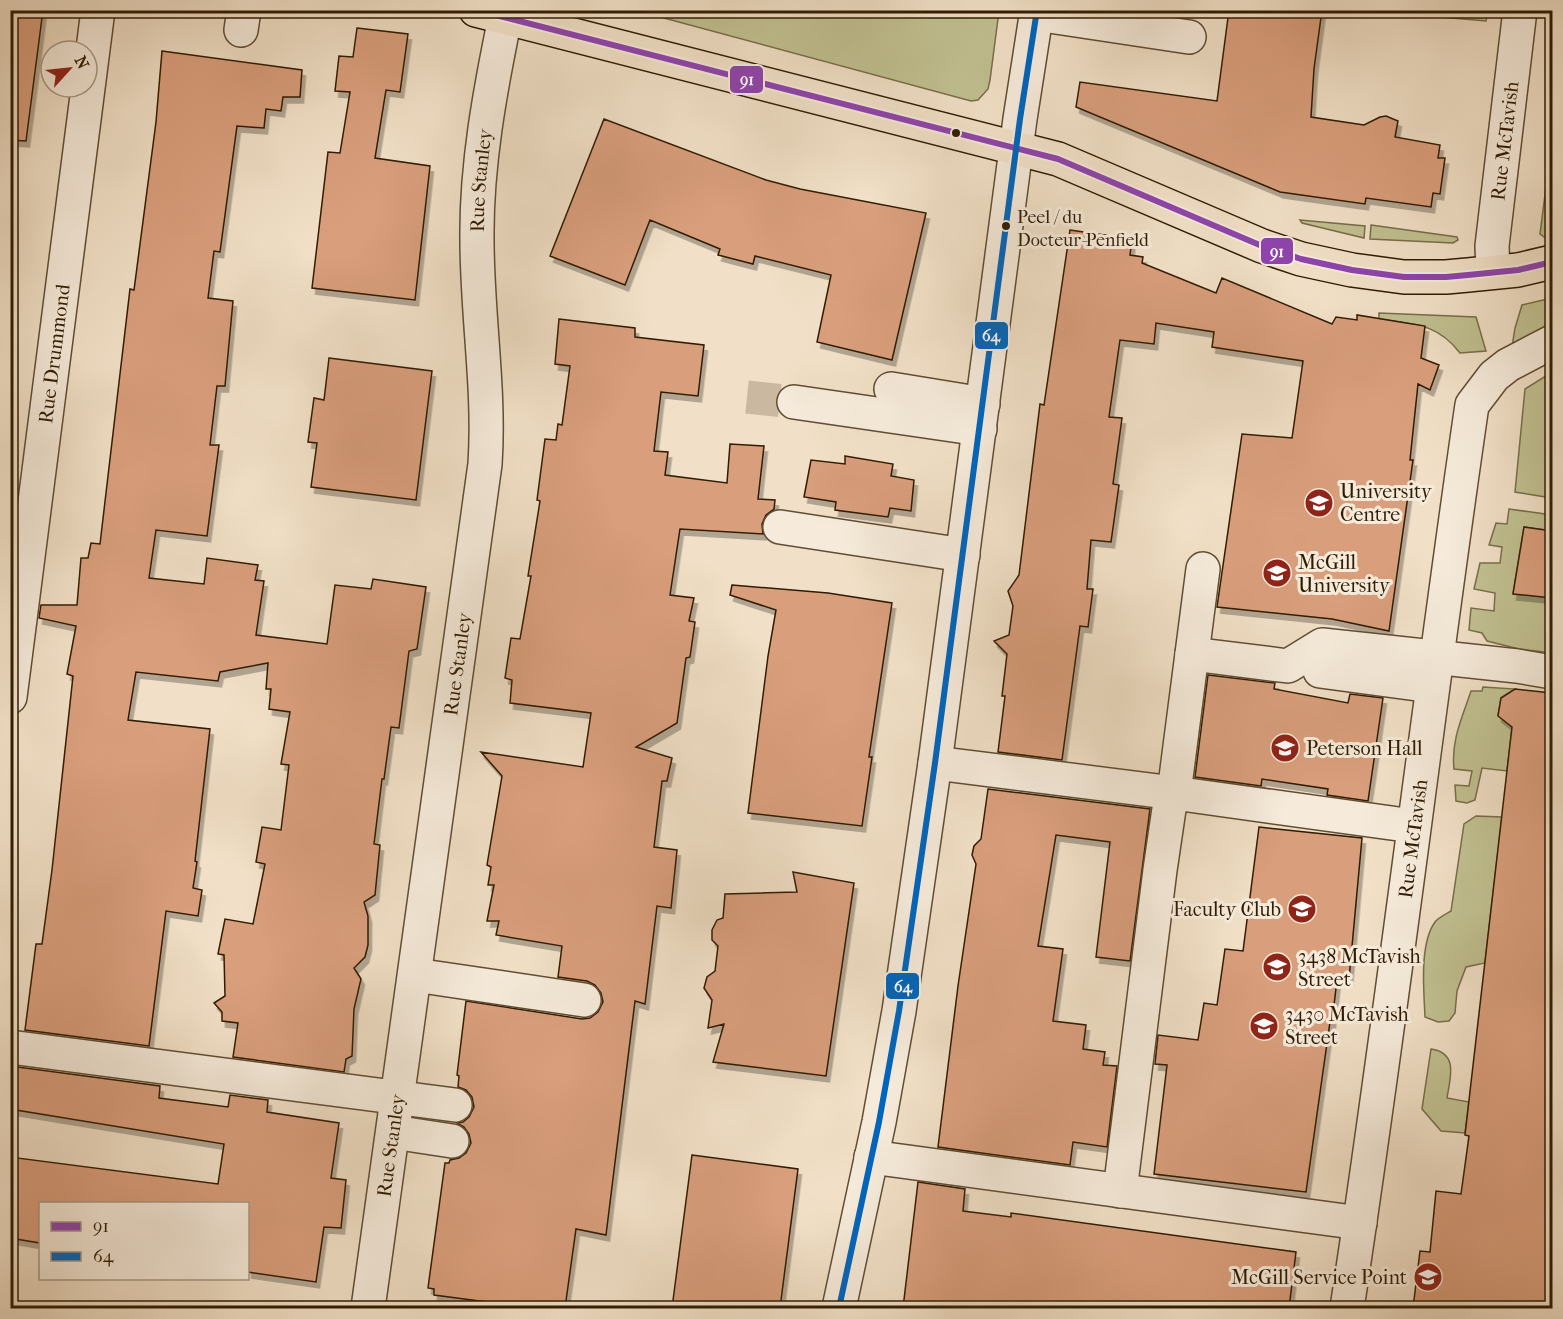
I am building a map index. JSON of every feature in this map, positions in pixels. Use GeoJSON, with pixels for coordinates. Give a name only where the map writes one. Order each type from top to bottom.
{"type":"FeatureCollection","features":[{"type":"Feature","properties":{"kind":"main road"},"geometry":{"type":"LineString","coordinates":[[491,14],[1016,147],[1064,162],[1262,246],[1301,259],[1352,270],[1404,277],[1446,277],[1518,270],[1552,262]]}},
{"type":"Feature","properties":{"kind":"street","name":"Rue Drummond"},"geometry":{"type":"LineString","coordinates":[[10,698],[98,10]]}},
{"type":"Feature","properties":{"kind":"street","name":"Rue McTavish"},"geometry":{"type":"LineString","coordinates":[[1492,272],[1491,246],[1520,10]]}},
{"type":"Feature","properties":{"kind":"street"},"geometry":{"type":"LineString","coordinates":[[839,1308],[899,1011],[935,763],[1016,147],[1036,12],[1189,37]]}},
{"type":"Feature","properties":{"kind":"street","name":"Rue Stanley"},"geometry":{"type":"LineString","coordinates":[[368,1308],[484,464],[487,419],[478,282],[477,214],[489,107],[491,14]]}},
{"type":"Feature","properties":{"kind":"street","name":"Rue McTavish"},"geometry":{"type":"LineString","coordinates":[[1347,1308],[1373,1139],[1413,826],[1472,405],[1494,376],[1508,365],[1552,342]]}},
{"type":"Feature","properties":{"kind":"street"},"geometry":{"type":"LineString","coordinates":[[891,389],[981,417]]}},
{"type":"Feature","properties":{"kind":"street"},"geometry":{"type":"LineString","coordinates":[[804,397],[981,417]]}},
{"type":"Feature","properties":{"kind":"street"},"geometry":{"type":"LineString","coordinates":[[780,527],[963,555]]}},
{"type":"Feature","properties":{"kind":"street"},"geometry":{"type":"LineString","coordinates":[[1120,1191],[1162,860],[1169,809],[1174,793],[1203,570]]}},
{"type":"Feature","properties":{"kind":"street"},"geometry":{"type":"LineString","coordinates":[[1192,654],[1288,666],[1322,645],[1435,672]]}},
{"type":"Feature","properties":{"kind":"street"},"geometry":{"type":"LineString","coordinates":[[1320,671],[1552,672]]}},
{"type":"Feature","properties":{"kind":"street"},"geometry":{"type":"LineString","coordinates":[[935,763],[1413,826]]}},
{"type":"Feature","properties":{"kind":"street"},"geometry":{"type":"LineString","coordinates":[[415,975],[584,1000]]}},
{"type":"Feature","properties":{"kind":"street"},"geometry":{"type":"LineString","coordinates":[[10,1047],[456,1106]]}},
{"type":"Feature","properties":{"kind":"street"},"geometry":{"type":"LineString","coordinates":[[393,1132],[452,1141]]}},
{"type":"Feature","properties":{"kind":"street"},"geometry":{"type":"LineString","coordinates":[[871,1157],[1360,1223]]}},
{"type":"Feature","properties":{"kind":"shaded area"},"geometry":{"type":"Polygon","coordinates":[[[1488,10],[1486,21],[1369,11],[1488,10]]]}},
{"type":"Feature","properties":{"kind":"shaded area"},"geometry":{"type":"Polygon","coordinates":[[[638,11],[999,11],[988,89],[978,100],[971,101],[638,11]]]}},
{"type":"Feature","properties":{"kind":"shaded area"},"geometry":{"type":"Polygon","coordinates":[[[1552,140],[1552,236],[1544,237],[1540,234],[1552,140]]]}},
{"type":"Feature","properties":{"kind":"shaded area"},"geometry":{"type":"Polygon","coordinates":[[[1300,220],[1365,226],[1364,238],[1302,223],[1300,220]]]}},
{"type":"Feature","properties":{"kind":"shaded area"},"geometry":{"type":"Polygon","coordinates":[[[1371,225],[1457,237],[1458,240],[1453,243],[1370,239],[1371,225]]]}},
{"type":"Feature","properties":{"kind":"shaded area"},"geometry":{"type":"Polygon","coordinates":[[[1552,298],[1552,336],[1511,353],[1522,305],[1552,298]]]}},
{"type":"Feature","properties":{"kind":"shaded area"},"geometry":{"type":"Polygon","coordinates":[[[1379,313],[1476,317],[1486,351],[1460,353],[1433,330],[1414,324],[1379,319],[1379,313]]]}},
{"type":"Feature","properties":{"kind":"shaded area"},"geometry":{"type":"Polygon","coordinates":[[[1552,372],[1552,498],[1515,492],[1525,389],[1552,372]]]}},
{"type":"Feature","properties":{"kind":"shaded area"},"geometry":{"type":"Polygon","coordinates":[[[1509,509],[1552,515],[1552,531],[1524,527],[1513,593],[1552,598],[1552,653],[1519,649],[1487,641],[1482,633],[1469,630],[1471,608],[1494,611],[1495,593],[1474,589],[1480,563],[1500,563],[1502,547],[1489,545],[1496,523],[1507,524],[1509,509]]]}},
{"type":"Feature","properties":{"kind":"shaded area"},"geometry":{"type":"Polygon","coordinates":[[[1483,687],[1515,689],[1501,698],[1498,715],[1512,727],[1507,771],[1482,768],[1475,800],[1467,803],[1456,801],[1455,785],[1469,786],[1472,771],[1454,769],[1456,739],[1471,691],[1482,691],[1483,687]]]}},
{"type":"Feature","properties":{"kind":"shaded area"},"geometry":{"type":"Polygon","coordinates":[[[1476,816],[1502,817],[1485,963],[1466,967],[1457,991],[1455,1013],[1449,1021],[1438,1022],[1425,1017],[1424,968],[1427,943],[1435,922],[1451,911],[1464,824],[1476,816]]]}},
{"type":"Feature","properties":{"kind":"shaded area"},"geometry":{"type":"Polygon","coordinates":[[[1431,1049],[1440,1051],[1449,1061],[1451,1075],[1447,1098],[1469,1102],[1465,1133],[1441,1131],[1422,1109],[1431,1049]]]}},
{"type":"Feature","properties":{"kind":"building"},"geometry":{"type":"Polygon","coordinates":[[[10,10],[43,10],[26,141],[10,140],[10,10]]]}},
{"type":"Feature","properties":{"kind":"building"},"geometry":{"type":"Polygon","coordinates":[[[1229,10],[1322,10],[1314,69],[1311,117],[1364,125],[1386,116],[1398,121],[1395,137],[1440,145],[1438,158],[1445,158],[1440,194],[1433,193],[1431,207],[1366,198],[1365,204],[1280,192],[1076,107],[1080,82],[1217,101],[1229,10]]]}},
{"type":"Feature","properties":{"kind":"building"},"geometry":{"type":"Polygon","coordinates":[[[357,28],[408,34],[400,92],[386,90],[375,158],[430,166],[415,300],[312,288],[328,152],[340,153],[350,92],[335,91],[339,56],[353,57],[357,28]]]}},
{"type":"Feature","properties":{"kind":"building"},"geometry":{"type":"Polygon","coordinates":[[[162,51],[302,70],[300,97],[283,97],[281,111],[266,109],[264,128],[237,126],[220,252],[214,251],[208,298],[233,301],[225,386],[217,386],[210,445],[219,445],[207,536],[156,530],[149,578],[204,584],[207,558],[258,565],[255,580],[264,581],[256,635],[327,644],[335,585],[371,589],[373,579],[426,587],[417,649],[409,651],[399,728],[391,727],[384,779],[382,779],[374,844],[380,845],[375,895],[364,902],[368,916],[368,945],[365,957],[354,968],[361,979],[354,1009],[352,1056],[346,1059],[344,1072],[233,1057],[238,1023],[222,1021],[222,1012],[214,1003],[225,996],[224,955],[218,954],[225,919],[253,924],[265,864],[256,862],[262,827],[281,830],[289,765],[281,764],[290,712],[269,709],[271,689],[266,689],[268,663],[220,672],[218,681],[136,672],[128,720],[210,729],[193,888],[202,890],[198,916],[166,911],[149,1046],[25,1030],[36,944],[42,944],[52,870],[73,676],[67,674],[76,626],[39,618],[41,605],[77,605],[81,558],[88,558],[91,543],[100,544],[130,289],[134,290],[156,122],[162,51]]]}},
{"type":"Feature","properties":{"kind":"building"},"geometry":{"type":"Polygon","coordinates":[[[604,119],[766,180],[800,189],[926,213],[892,360],[817,342],[831,275],[755,256],[753,264],[718,255],[720,249],[650,220],[625,285],[550,256],[604,119]]]}},
{"type":"Feature","properties":{"kind":"building"},"geometry":{"type":"Polygon","coordinates":[[[1070,230],[1132,239],[1130,255],[1143,257],[1142,263],[1216,293],[1222,278],[1332,324],[1336,317],[1357,320],[1357,315],[1425,326],[1421,358],[1439,365],[1430,390],[1418,384],[1410,460],[1413,460],[1389,631],[1332,619],[1217,607],[1242,434],[1292,438],[1303,361],[1212,347],[1214,332],[1156,323],[1154,344],[1120,340],[1109,417],[1122,418],[1113,484],[1119,485],[1111,542],[1091,540],[1087,589],[1093,589],[1088,627],[1080,626],[1062,760],[998,752],[1005,696],[1002,696],[1007,654],[994,641],[1009,635],[1013,606],[1008,591],[1019,575],[1040,404],[1044,405],[1070,230]]]}},
{"type":"Feature","properties":{"kind":"building"},"geometry":{"type":"Polygon","coordinates":[[[559,319],[635,328],[635,337],[704,345],[698,396],[661,392],[654,451],[668,452],[665,475],[727,483],[730,444],[764,446],[758,499],[775,500],[774,509],[766,515],[762,524],[763,534],[680,529],[670,595],[694,598],[689,621],[695,622],[690,657],[686,658],[677,723],[636,747],[672,758],[667,781],[662,781],[654,847],[677,850],[671,908],[657,906],[645,1004],[635,1001],[606,1235],[576,1229],[565,1308],[532,1308],[434,1295],[434,1289],[428,1288],[445,1163],[466,1153],[471,1143],[469,1134],[457,1123],[469,1117],[474,1107],[472,1097],[466,1090],[458,1087],[459,1076],[457,1075],[466,1001],[582,1019],[590,1018],[598,1012],[603,1002],[601,993],[595,985],[587,981],[558,977],[562,946],[496,935],[499,921],[487,921],[494,885],[488,885],[491,867],[487,865],[502,776],[481,752],[583,767],[591,713],[510,703],[512,680],[505,678],[511,638],[520,639],[531,576],[528,576],[540,501],[537,500],[545,439],[556,440],[558,424],[562,425],[570,366],[555,364],[559,319]]]}},
{"type":"Feature","properties":{"kind":"building"},"geometry":{"type":"Polygon","coordinates":[[[329,358],[432,371],[416,500],[311,487],[317,443],[308,442],[314,398],[324,400],[329,358]]]}},
{"type":"Feature","properties":{"kind":"building"},"geometry":{"type":"Polygon","coordinates":[[[845,456],[893,464],[891,476],[914,480],[911,511],[890,508],[888,517],[835,510],[836,502],[804,497],[811,460],[845,464],[845,456]]]}},
{"type":"Feature","properties":{"kind":"building"},"geometry":{"type":"Polygon","coordinates":[[[1524,527],[1552,531],[1552,598],[1513,594],[1524,527]]]}},
{"type":"Feature","properties":{"kind":"building"},"geometry":{"type":"Polygon","coordinates":[[[732,585],[828,593],[892,603],[869,757],[872,757],[862,826],[748,813],[776,610],[730,595],[732,585]]]}},
{"type":"Feature","properties":{"kind":"building","name":"Peterson Hall"},"geometry":{"type":"Polygon","coordinates":[[[1208,675],[1275,683],[1274,689],[1348,703],[1350,694],[1383,698],[1368,801],[1327,795],[1328,789],[1262,779],[1261,786],[1195,777],[1208,675]]]}},
{"type":"Feature","properties":{"kind":"building"},"geometry":{"type":"Polygon","coordinates":[[[1515,689],[1552,693],[1552,1308],[1413,1308],[1420,1251],[1430,1252],[1436,1191],[1461,1194],[1469,1136],[1465,1135],[1512,727],[1498,716],[1501,698],[1515,689]]]}},
{"type":"Feature","properties":{"kind":"building"},"geometry":{"type":"Polygon","coordinates":[[[988,789],[1150,809],[1130,961],[1096,957],[1110,842],[1056,835],[1038,946],[1063,949],[1053,1021],[1086,1025],[1083,1049],[1105,1052],[1103,1065],[1117,1066],[1107,1147],[1073,1142],[1070,1165],[938,1147],[976,864],[972,855],[974,846],[981,839],[988,789]]]}},
{"type":"Feature","properties":{"kind":"building"},"geometry":{"type":"Polygon","coordinates":[[[1259,827],[1362,838],[1349,979],[1337,980],[1306,1192],[1154,1174],[1167,1065],[1155,1064],[1158,1035],[1198,1040],[1204,1003],[1217,1005],[1225,949],[1243,951],[1259,827]]]}},
{"type":"Feature","properties":{"kind":"building"},"geometry":{"type":"Polygon","coordinates":[[[793,872],[854,883],[826,1076],[713,1062],[724,1024],[708,1028],[712,1000],[704,988],[707,977],[715,971],[718,946],[712,940],[712,930],[717,920],[723,918],[725,894],[797,892],[793,872]]]}},
{"type":"Feature","properties":{"kind":"building"},"geometry":{"type":"Polygon","coordinates":[[[10,1066],[160,1086],[159,1098],[228,1107],[230,1095],[268,1100],[267,1112],[339,1123],[331,1178],[346,1180],[341,1228],[324,1227],[316,1282],[249,1272],[249,1202],[39,1202],[39,1243],[10,1238],[10,1157],[218,1184],[224,1144],[10,1109],[10,1066]]]}},
{"type":"Feature","properties":{"kind":"building"},"geometry":{"type":"Polygon","coordinates":[[[692,1155],[798,1169],[780,1308],[672,1308],[692,1155]]]}},
{"type":"Feature","properties":{"kind":"building"},"geometry":{"type":"Polygon","coordinates":[[[918,1182],[965,1189],[963,1211],[1011,1217],[1011,1213],[1296,1252],[1289,1308],[903,1308],[918,1182]]]}},
{"type":"Feature","properties":{"kind":"tunnel"},"geometry":{"type":"LineString","coordinates":[[747,397],[794,402]]}},
{"type":"Feature","properties":{"kind":"transit line","name":"91"},"geometry":{"type":"LineString","coordinates":[[476,10],[1058,159],[1262,246],[1301,259],[1352,270],[1404,277],[1446,277],[1518,270],[1552,262]]}},
{"type":"Feature","properties":{"kind":"transit line","name":"64"},"geometry":{"type":"LineString","coordinates":[[839,1308],[879,1122],[899,1011],[935,763],[1020,119],[1037,10]]}},
{"type":"Feature","properties":{"kind":"place","name":"Peel / du Docteur-Penfield"},"geometry":{"type":"Point","coordinates":[1006,226]}},
{"type":"Feature","properties":{"kind":"place","name":"University Centre"},"geometry":{"type":"Point","coordinates":[1319,503]}},
{"type":"Feature","properties":{"kind":"place","name":"McGill University"},"geometry":{"type":"Point","coordinates":[1277,573]}},
{"type":"Feature","properties":{"kind":"place","name":"Peterson Hall"},"geometry":{"type":"Point","coordinates":[1285,748]}},
{"type":"Feature","properties":{"kind":"place","name":"Faculty Club"},"geometry":{"type":"Point","coordinates":[1302,909]}},
{"type":"Feature","properties":{"kind":"place","name":"3438 McTavish Street"},"geometry":{"type":"Point","coordinates":[1277,967]}},
{"type":"Feature","properties":{"kind":"place","name":"3430 McTavish Street"},"geometry":{"type":"Point","coordinates":[1264,1026]}},
{"type":"Feature","properties":{"kind":"place","name":"McGill Service Point"},"geometry":{"type":"Point","coordinates":[1428,1277]}}]}
